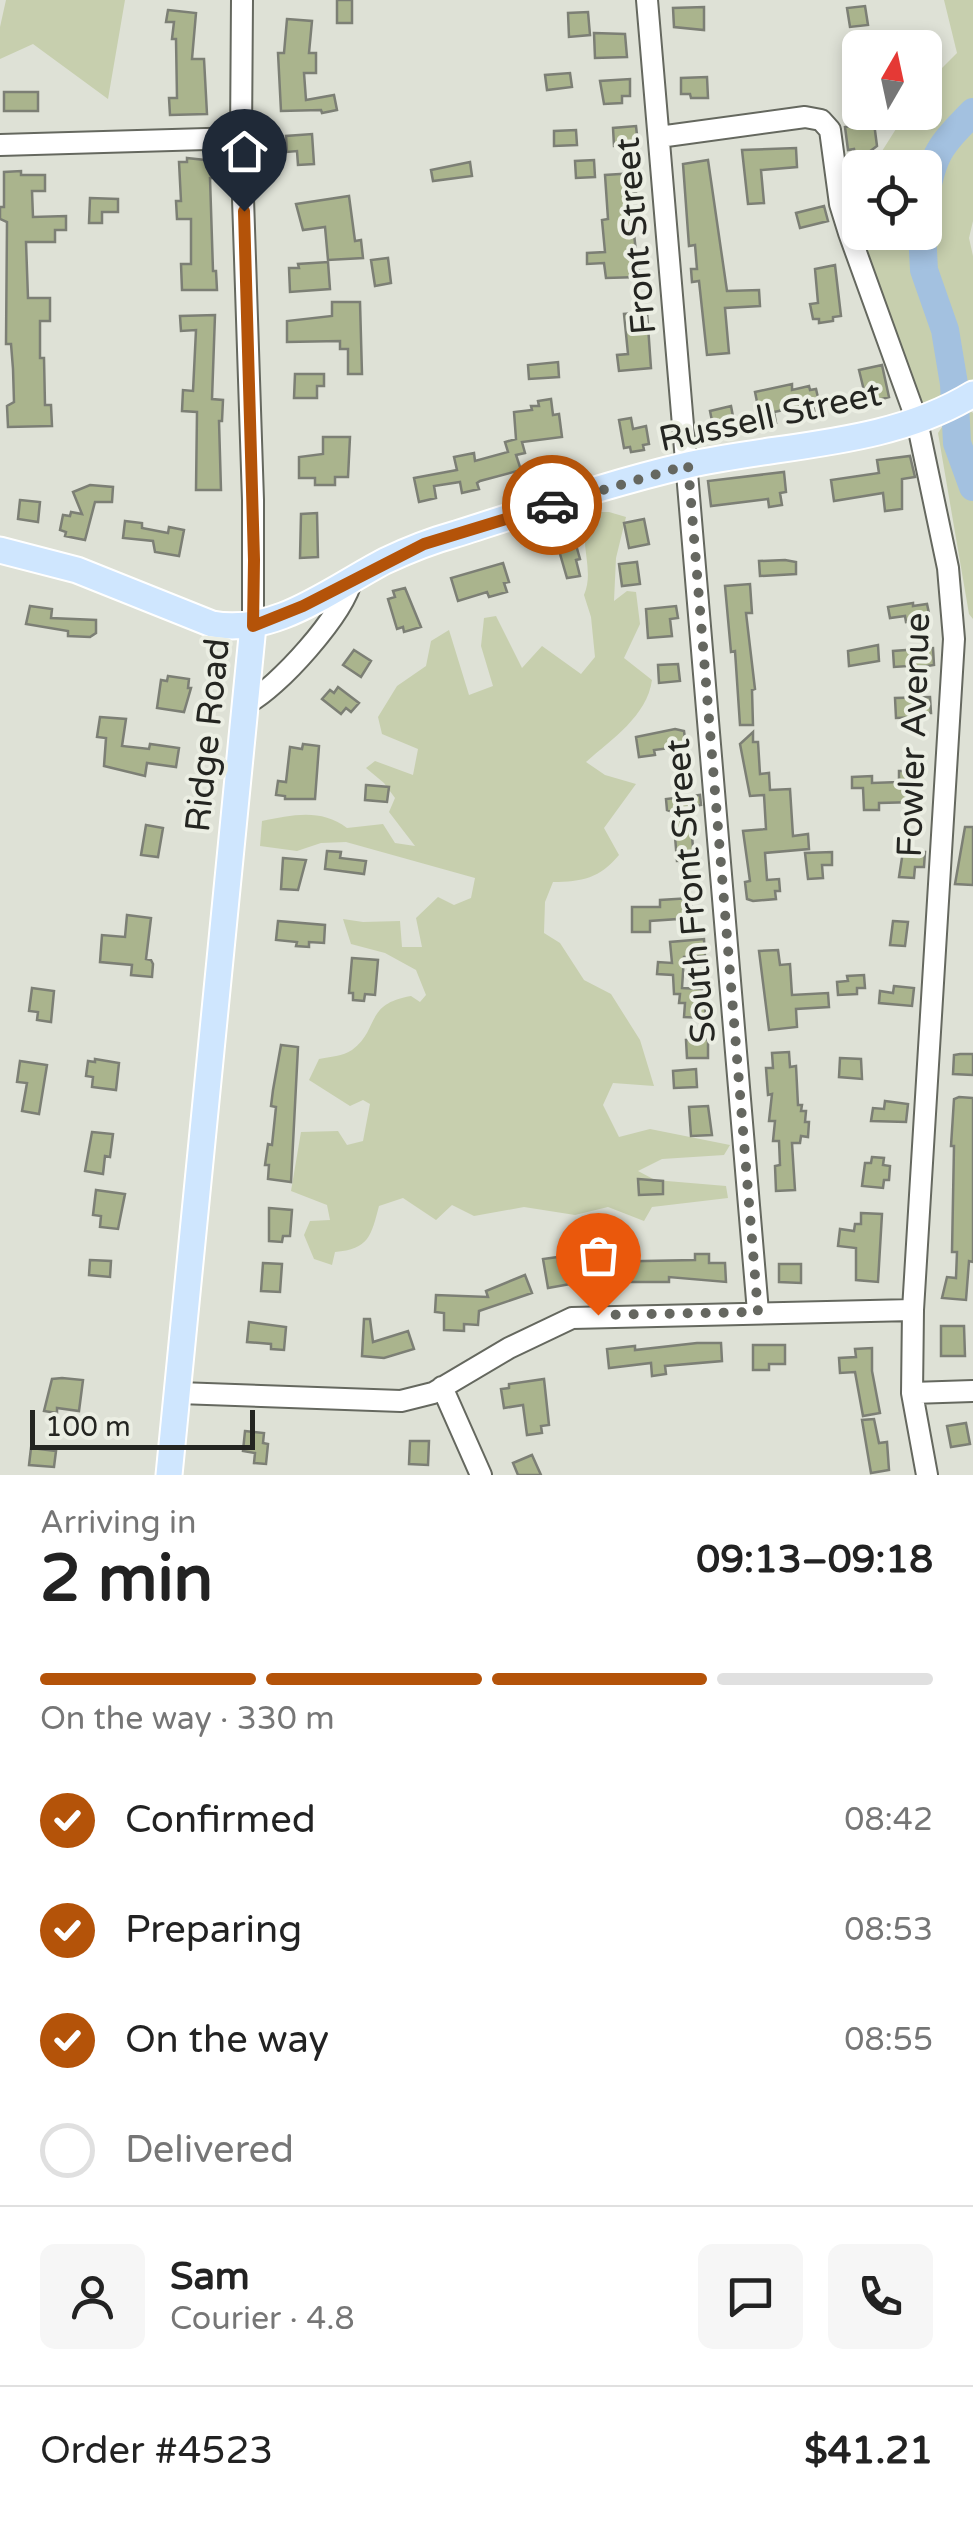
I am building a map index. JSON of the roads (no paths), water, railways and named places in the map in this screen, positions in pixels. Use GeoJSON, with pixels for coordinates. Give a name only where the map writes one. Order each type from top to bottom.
{"type":"FeatureCollection","features":[{"type":"Feature","properties":{"kind":"main road","name":"Russell Street"},"geometry":{"type":"LineString","coordinates":[[0,550],[77,570],[212,624],[231,628],[253,626],[303,606],[424,544],[688,465],[851,437],[928,416],[973,394]]}},
{"type":"Feature","properties":{"kind":"main road","name":"Ridge Road"},"geometry":{"type":"LineString","coordinates":[[169,1475],[253,626]]}},
{"type":"Feature","properties":{"kind":"street","name":"Ridge Road"},"geometry":{"type":"LineString","coordinates":[[242,0],[241,138],[253,626]]}},
{"type":"Feature","properties":{"kind":"street","name":"Front Street"},"geometry":{"type":"LineString","coordinates":[[647,0],[688,465]]}},
{"type":"Feature","properties":{"kind":"street","name":"Fowler Avenue"},"geometry":{"type":"LineString","coordinates":[[659,137],[806,117],[826,124],[832,136],[834,168],[849,233],[928,416],[948,568],[964,644],[913,1310],[912,1393],[927,1475]]}},
{"type":"Feature","properties":{"kind":"street"},"geometry":{"type":"LineString","coordinates":[[0,145],[241,138]]}},
{"type":"Feature","properties":{"kind":"street","name":"South Front Street"},"geometry":{"type":"LineString","coordinates":[[688,465],[758,1312]]}},
{"type":"Feature","properties":{"kind":"street"},"geometry":{"type":"LineString","coordinates":[[246,704],[278,682],[343,605],[352,579]]}},
{"type":"Feature","properties":{"kind":"street"},"geometry":{"type":"LineString","coordinates":[[178,1393],[401,1401],[442,1387],[509,1348],[572,1318],[913,1310]]}},
{"type":"Feature","properties":{"kind":"street"},"geometry":{"type":"LineString","coordinates":[[442,1387],[482,1475]]}},
{"type":"Feature","properties":{"kind":"street"},"geometry":{"type":"LineString","coordinates":[[912,1393],[973,1391]]}},
{"type":"Feature","properties":{"kind":"waterway"},"geometry":{"type":"LineString","coordinates":[[941,150],[973,112]]}},
{"type":"Feature","properties":{"kind":"waterway"},"geometry":{"type":"LineString","coordinates":[[923,250],[924,270],[945,330],[954,384],[957,443],[973,487]]}}]}
